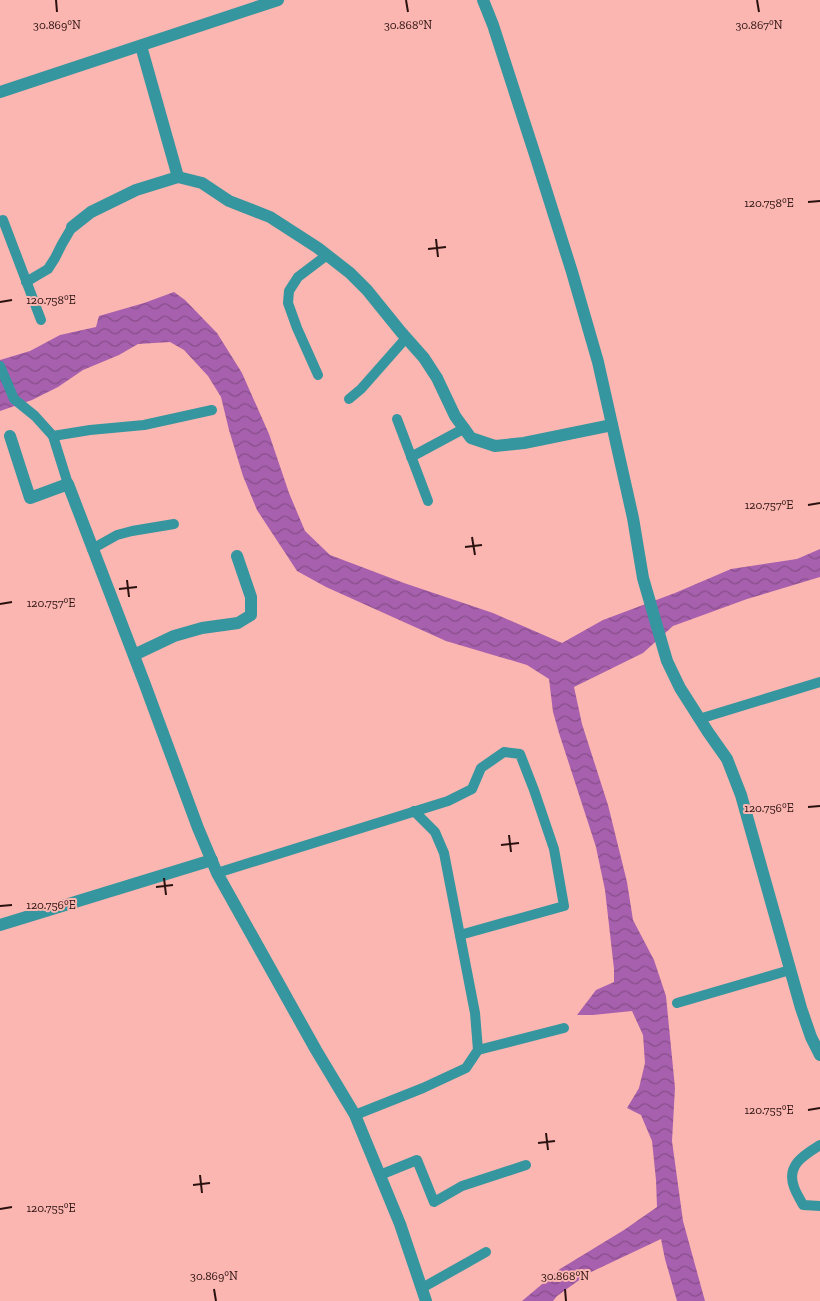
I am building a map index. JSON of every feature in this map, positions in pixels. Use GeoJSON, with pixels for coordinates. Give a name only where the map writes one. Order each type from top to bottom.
{"type":"FeatureCollection","features":[{"type":"Feature","properties":{"kind":"street"},"geometry":{"type":"LineString","coordinates":[[0,92],[278,0]]}},
{"type":"Feature","properties":{"kind":"street"},"geometry":{"type":"LineString","coordinates":[[483,0],[493,25],[572,272],[598,362],[633,518],[642,578],[667,661],[680,688],[727,759],[741,795],[801,1008],[811,1037],[820,1055]]}},
{"type":"Feature","properties":{"kind":"street"},"geometry":{"type":"LineString","coordinates":[[141,46],[178,177]]}},
{"type":"Feature","properties":{"kind":"street"},"geometry":{"type":"LineString","coordinates":[[72,227],[91,212],[136,190],[178,177],[202,183],[228,201],[270,217],[327,254],[368,290],[438,378],[455,416],[471,438],[495,446],[524,443],[612,425]]}},
{"type":"Feature","properties":{"kind":"street"},"geometry":{"type":"LineString","coordinates":[[10,436],[30,498],[68,484],[198,828],[217,873],[316,1050],[355,1115],[400,1224],[426,1301]]}},
{"type":"Feature","properties":{"kind":"street"},"geometry":{"type":"LineString","coordinates":[[134,655],[174,636],[202,628],[238,622],[251,615],[250,597],[237,556]]}},
{"type":"Feature","properties":{"kind":"street"},"geometry":{"type":"LineString","coordinates":[[0,926],[212,860]]}},
{"type":"Feature","properties":{"kind":"lane"},"geometry":{"type":"LineString","coordinates":[[0,221],[3,220],[41,320]]}},
{"type":"Feature","properties":{"kind":"lane"},"geometry":{"type":"LineString","coordinates":[[26,282],[48,268],[72,227]]}},
{"type":"Feature","properties":{"kind":"lane"},"geometry":{"type":"LineString","coordinates":[[318,375],[288,303],[289,291],[298,277],[327,254]]}},
{"type":"Feature","properties":{"kind":"lane"},"geometry":{"type":"LineString","coordinates":[[349,399],[406,338]]}},
{"type":"Feature","properties":{"kind":"lane"},"geometry":{"type":"LineString","coordinates":[[0,366],[14,398],[35,416],[53,436],[68,484]]}},
{"type":"Feature","properties":{"kind":"lane"},"geometry":{"type":"LineString","coordinates":[[53,436],[90,430],[144,425],[212,410]]}},
{"type":"Feature","properties":{"kind":"lane"},"geometry":{"type":"LineString","coordinates":[[397,419],[428,501]]}},
{"type":"Feature","properties":{"kind":"lane"},"geometry":{"type":"LineString","coordinates":[[411,457],[465,428]]}},
{"type":"Feature","properties":{"kind":"lane"},"geometry":{"type":"LineString","coordinates":[[92,549],[117,535],[174,524]]}},
{"type":"Feature","properties":{"kind":"lane"},"geometry":{"type":"LineString","coordinates":[[700,719],[820,682]]}},
{"type":"Feature","properties":{"kind":"lane"},"geometry":{"type":"LineString","coordinates":[[217,873],[448,801],[472,789],[481,768],[504,752],[520,754],[554,849],[564,906],[460,935]]}},
{"type":"Feature","properties":{"kind":"lane"},"geometry":{"type":"LineString","coordinates":[[355,1115],[423,1088],[466,1068],[478,1050],[475,1013],[444,853],[435,832],[414,811]]}},
{"type":"Feature","properties":{"kind":"lane"},"geometry":{"type":"LineString","coordinates":[[677,1003],[790,970]]}},
{"type":"Feature","properties":{"kind":"lane"},"geometry":{"type":"LineString","coordinates":[[478,1050],[564,1028]]}},
{"type":"Feature","properties":{"kind":"lane"},"geometry":{"type":"LineString","coordinates":[[820,1145],[801,1157],[793,1170],[793,1186],[803,1205],[820,1206]]}},
{"type":"Feature","properties":{"kind":"lane"},"geometry":{"type":"LineString","coordinates":[[380,1174],[417,1160],[434,1202],[462,1186],[526,1165]]}},
{"type":"Feature","properties":{"kind":"lane"},"geometry":{"type":"LineString","coordinates":[[422,1288],[486,1252]]}},
{"type":"Feature","properties":{"kind":"water"},"geometry":{"type":"Polygon","coordinates":[[[174,292],[185,300],[217,333],[242,373],[269,434],[289,493],[305,531],[330,555],[404,583],[493,613],[562,643],[603,620],[675,593],[731,569],[797,559],[820,549],[820,577],[747,599],[673,626],[643,653],[574,687],[582,724],[608,805],[627,882],[633,920],[654,960],[666,996],[675,1088],[672,1141],[683,1221],[705,1301],[677,1301],[661,1239],[589,1273],[553,1301],[522,1301],[560,1269],[624,1230],[657,1207],[652,1141],[641,1115],[627,1108],[639,1088],[645,1063],[643,1035],[632,1011],[577,1015],[596,990],[614,982],[614,969],[605,890],[596,847],[553,712],[549,679],[527,665],[446,641],[326,587],[297,571],[257,510],[243,476],[221,397],[208,376],[184,350],[170,342],[138,344],[119,355],[83,370],[58,387],[32,400],[0,411],[0,360],[30,351],[60,335],[96,327],[99,316],[174,292]]]}}]}
